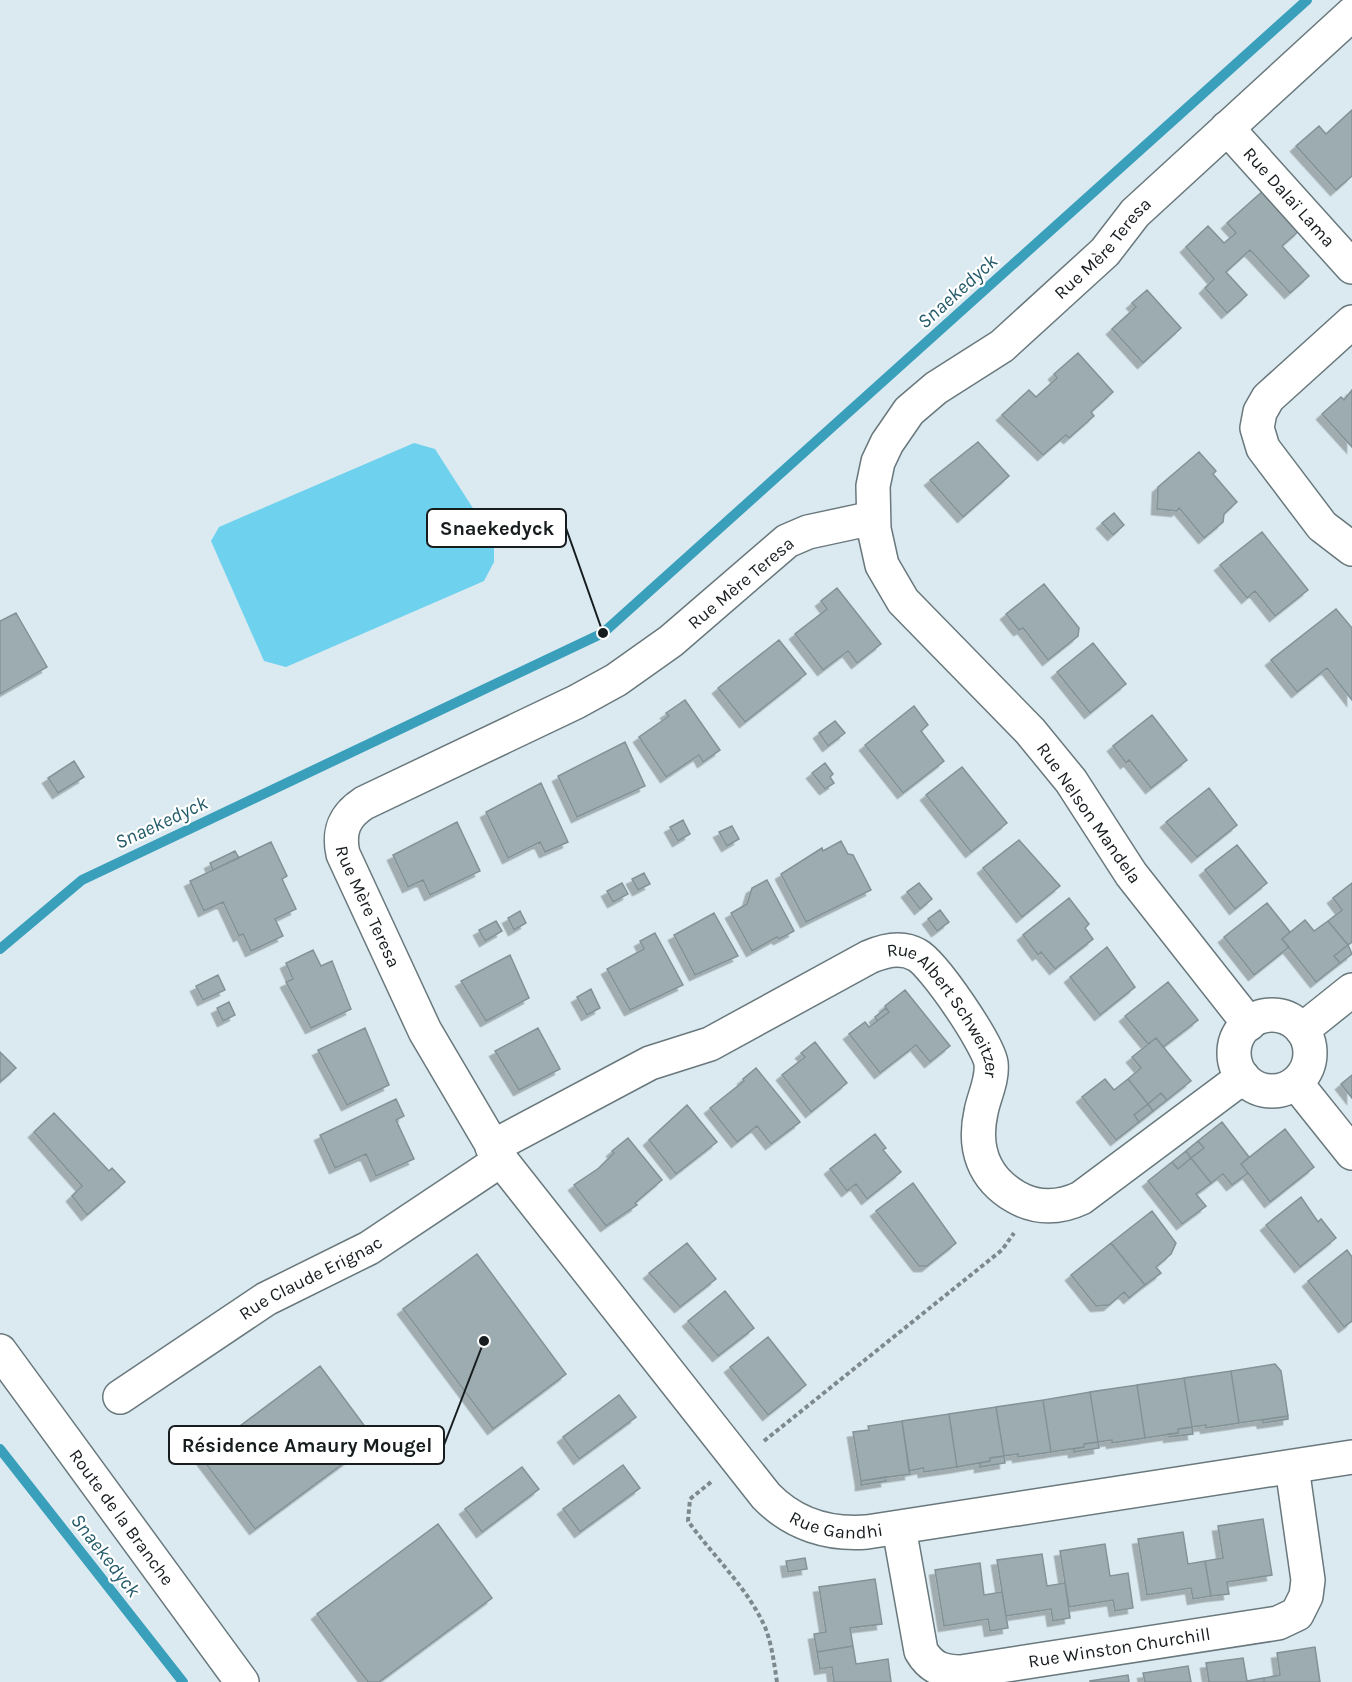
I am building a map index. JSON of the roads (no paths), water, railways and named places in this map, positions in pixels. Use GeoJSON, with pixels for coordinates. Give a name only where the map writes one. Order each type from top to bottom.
{"type":"FeatureCollection","features":[{"type":"Feature","properties":{"kind":"street","name":"Rue Mère Teresa"},"geometry":{"type":"LineString","coordinates":[[497,1154],[449,1076],[407,996],[343,854],[340,838],[344,822],[364,803],[584,699],[632,670],[671,641],[787,541],[808,532],[873,518],[873,486],[878,462],[887,443],[909,411],[936,388],[1002,346],[1105,252],[1135,213],[1352,14]]}},
{"type":"Feature","properties":{"kind":"street","name":"Rue Dalaï Lama"},"geometry":{"type":"LineString","coordinates":[[1227,128],[1352,267]]}},
{"type":"Feature","properties":{"kind":"street"},"geometry":{"type":"LineString","coordinates":[[1352,322],[1268,398],[1260,412],[1257,428],[1263,448],[1322,526],[1352,549]]}},
{"type":"Feature","properties":{"kind":"street","name":"Rue Nelson Mandela"},"geometry":{"type":"LineString","coordinates":[[873,518],[882,565],[903,601],[1030,730],[1076,789],[1131,874],[1249,1024]]}},
{"type":"Feature","properties":{"kind":"street","name":"Rue Albert Schweitzer"},"geometry":{"type":"LineString","coordinates":[[497,1154],[650,1063],[710,1044],[879,952],[900,950],[918,956],[926,962],[984,1042],[992,1066],[981,1112],[978,1148],[992,1179],[1010,1194],[1028,1203],[1050,1206],[1071,1203],[1081,1198],[1243,1077]]}},
{"type":"Feature","properties":{"kind":"street"},"geometry":{"type":"LineString","coordinates":[[1302,1030],[1352,990]]}},
{"type":"Feature","properties":{"kind":"street"},"geometry":{"type":"LineString","coordinates":[[1272,1016],[1291,1020],[1302,1030],[1307,1037],[1310,1055],[1305,1072],[1296,1083],[1284,1089],[1270,1091],[1253,1086],[1243,1077],[1236,1064],[1235,1049],[1239,1035],[1249,1024],[1257,1018],[1272,1016]]}},
{"type":"Feature","properties":{"kind":"street"},"geometry":{"type":"LineString","coordinates":[[1296,1083],[1352,1153]]}},
{"type":"Feature","properties":{"kind":"street","name":"Rue Claude Erignac"},"geometry":{"type":"LineString","coordinates":[[120,1397],[266,1299],[369,1248],[497,1154]]}},
{"type":"Feature","properties":{"kind":"street","name":"Rue Gandhi"},"geometry":{"type":"LineString","coordinates":[[497,1154],[775,1505],[807,1524],[850,1533],[899,1528],[1352,1457]]}},
{"type":"Feature","properties":{"kind":"street","name":"Route de la Branche"},"geometry":{"type":"LineString","coordinates":[[0,1351],[242,1682]]}},
{"type":"Feature","properties":{"kind":"street","name":"Rue Winston Churchill"},"geometry":{"type":"LineString","coordinates":[[899,1528],[921,1651],[926,1659],[940,1670],[961,1672],[1196,1636],[1285,1622],[1297,1614],[1303,1606],[1308,1580],[1292,1467]]}},
{"type":"Feature","properties":{"kind":"waterway","name":"Snaekedyck"},"geometry":{"type":"LineString","coordinates":[[0,949],[82,880],[603,633],[1307,0]]}},
{"type":"Feature","properties":{"kind":"waterway","name":"Snaekedyck"},"geometry":{"type":"LineString","coordinates":[[0,1449],[183,1682]]}},
{"type":"Feature","properties":{"kind":"place","name":"Snaekedyck"},"geometry":{"type":"Point","coordinates":[603,633]}},
{"type":"Feature","properties":{"kind":"place","name":"Résidence Amaury Mougel"},"geometry":{"type":"Point","coordinates":[484,1341]}}]}
